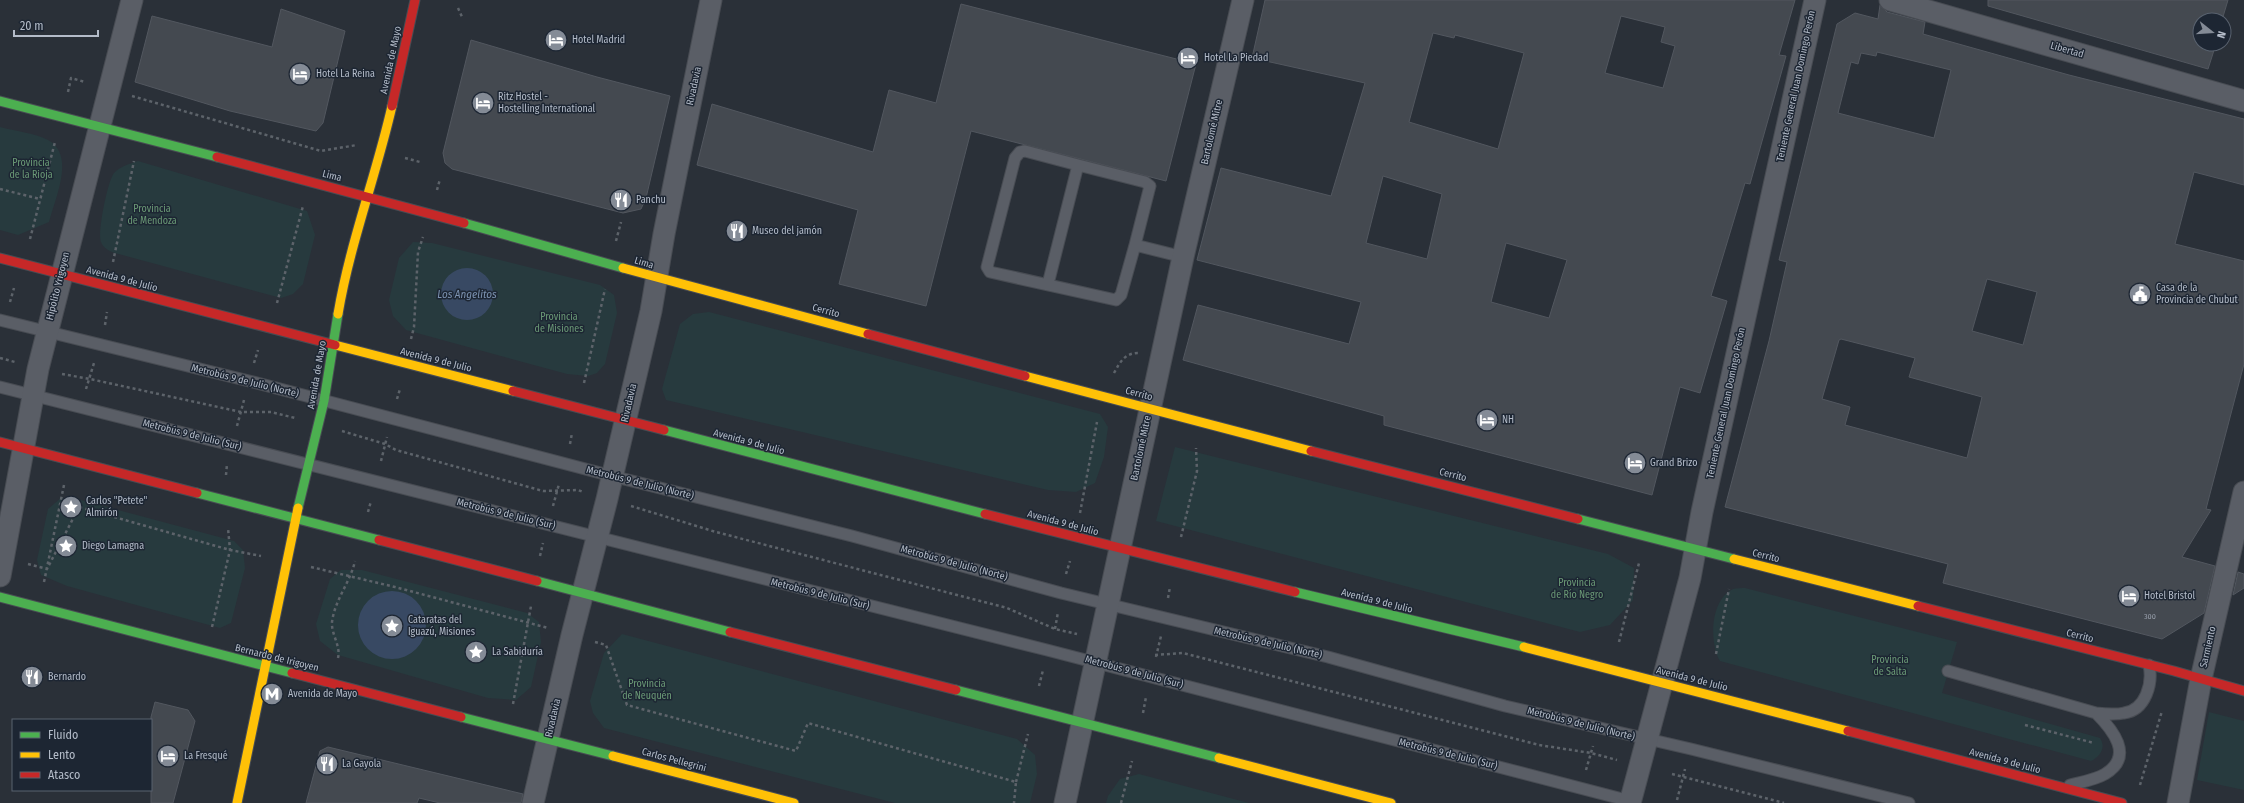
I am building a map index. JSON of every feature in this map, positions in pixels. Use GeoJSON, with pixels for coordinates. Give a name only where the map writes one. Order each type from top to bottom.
{"type":"FeatureCollection","features":[{"type":"Feature","properties":{"kind":"main road","name":"Avenida de Mayo"},"geometry":{"type":"LineString","coordinates":[[237,803],[266,666],[294,518],[324,401],[341,298],[367,196],[383,146],[415,0]]}},
{"type":"Feature","properties":{"kind":"main road","name":"Lima"},"geometry":{"type":"LineString","coordinates":[[0,101],[367,196],[656,278]]}},
{"type":"Feature","properties":{"kind":"main road","name":"Avenida 9 de Julio"},"geometry":{"type":"LineString","coordinates":[[0,258],[1120,549],[1662,683],[2122,803]]}},
{"type":"Feature","properties":{"kind":"main road","name":"Cerrito"},"geometry":{"type":"LineString","coordinates":[[656,278],[1150,408],[2149,665],[2244,691]]}},
{"type":"Feature","properties":{"kind":"main road"},"geometry":{"type":"LineString","coordinates":[[0,442],[1391,803]]}},
{"type":"Feature","properties":{"kind":"main road","name":"Bernardo de Irigoyen"},"geometry":{"type":"LineString","coordinates":[[0,598],[548,738]]}},
{"type":"Feature","properties":{"kind":"main road","name":"Carlos Pellegrini"},"geometry":{"type":"LineString","coordinates":[[548,738],[794,803]]}},
{"type":"Feature","properties":{"kind":"street","name":"Hipólito Yrigoyen"},"geometry":{"type":"LineString","coordinates":[[2,567],[22,448],[38,368],[132,0]]}},
{"type":"Feature","properties":{"kind":"street","name":"Rivadavia"},"geometry":{"type":"LineString","coordinates":[[533,803],[582,593],[607,499],[625,421],[656,278],[711,0]]}},
{"type":"Feature","properties":{"kind":"street","name":"Bartolomé Mitre"},"geometry":{"type":"LineString","coordinates":[[1065,803],[1097,663],[1183,257],[1243,0]]}},
{"type":"Feature","properties":{"kind":"street","name":"Teniente General Juan Domingo Perón"},"geometry":{"type":"LineString","coordinates":[[1633,802],[1647,740],[1690,578],[1695,548],[1815,0]]}},
{"type":"Feature","properties":{"kind":"street","name":"Libertad"},"geometry":{"type":"LineString","coordinates":[[1890,0],[2244,101]]}},
{"type":"Feature","properties":{"kind":"street","name":"Sarmiento"},"geometry":{"type":"LineString","coordinates":[[2178,803],[2201,679],[2244,492]]}},
{"type":"Feature","properties":{"kind":"lane"},"geometry":{"type":"LineString","coordinates":[[1025,151],[1078,165],[1146,182],[1150,186],[1121,295],[1116,300],[990,272],[988,267],[1015,158],[1020,152],[1025,151]]}},
{"type":"Feature","properties":{"kind":"lane"},"geometry":{"type":"LineString","coordinates":[[1048,284],[1078,165]]}},
{"type":"Feature","properties":{"kind":"lane"},"geometry":{"type":"LineString","coordinates":[[1135,245],[1183,257]]}},
{"type":"Feature","properties":{"kind":"lane","name":"Metrobús 9 de Julio (Norte)"},"geometry":{"type":"LineString","coordinates":[[0,320],[249,381],[612,476],[852,536],[1062,593],[1328,657],[1505,706],[1691,749],[1908,803]]}},
{"type":"Feature","properties":{"kind":"lane","name":"Metrobús 9 de Julio (Sur)"},"geometry":{"type":"LineString","coordinates":[[0,387],[1097,663],[1633,802]]}},
{"type":"Feature","properties":{"kind":"lane"},"geometry":{"type":"LineString","coordinates":[[1948,671],[2096,713],[2126,713],[2135,708],[2147,693],[2151,674],[2149,665]]}},
{"type":"Feature","properties":{"kind":"lane"},"geometry":{"type":"LineString","coordinates":[[2062,787],[2104,774],[2110,770],[2117,760],[2120,750],[2118,739],[2112,729],[2096,713]]}},
{"type":"Feature","properties":{"kind":"path"},"geometry":{"type":"LineString","coordinates":[[458,8],[463,19]]}},
{"type":"Feature","properties":{"kind":"path"},"geometry":{"type":"LineString","coordinates":[[81,407],[107,316],[109,287],[139,137]]}},
{"type":"Feature","properties":{"kind":"path"},"geometry":{"type":"LineString","coordinates":[[206,651],[230,550],[226,500],[226,468],[265,328],[279,298],[310,182]]}},
{"type":"Feature","properties":{"kind":"path"},"geometry":{"type":"LineString","coordinates":[[0,188],[40,199]]}},
{"type":"Feature","properties":{"kind":"path"},"geometry":{"type":"LineString","coordinates":[[0,358],[71,377],[90,379],[241,412],[271,412],[385,444],[396,450],[543,491],[578,490],[716,532],[1007,608],[1055,629],[1101,641]]}},
{"type":"Feature","properties":{"kind":"path"},"geometry":{"type":"LineString","coordinates":[[39,608],[70,460]]}},
{"type":"Feature","properties":{"kind":"path"},"geometry":{"type":"LineString","coordinates":[[47,569],[79,507],[230,550],[395,586],[572,635],[606,646],[627,705],[796,751],[808,724],[1016,782],[1014,803]]}},
{"type":"Feature","properties":{"kind":"path"},"geometry":{"type":"LineString","coordinates":[[1619,642],[1639,563]]}},
{"type":"Feature","properties":{"kind":"path"},"geometry":{"type":"LineString","coordinates":[[2,567],[47,569]]}},
{"type":"Feature","properties":{"kind":"path"},"geometry":{"type":"LineString","coordinates":[[1716,654],[1729,589]]}},
{"type":"Feature","properties":{"kind":"path"},"geometry":{"type":"LineString","coordinates":[[1149,654],[1156,656],[1183,653],[1539,744],[1591,753],[1617,760]]}},
{"type":"Feature","properties":{"kind":"path"},"geometry":{"type":"LineString","coordinates":[[2139,788],[2163,708]]}},
{"type":"Feature","properties":{"kind":"path"},"geometry":{"type":"LineString","coordinates":[[2025,725],[2120,750],[2148,759]]}},
{"type":"Feature","properties":{"kind":"path"},"geometry":{"type":"LineString","coordinates":[[1585,775],[1593,746]]}},
{"type":"Feature","properties":{"kind":"path"},"geometry":{"type":"LineString","coordinates":[[1677,800],[1686,768]]}},
{"type":"Feature","properties":{"kind":"path"},"geometry":{"type":"LineString","coordinates":[[1672,774],[1784,803]]}},
{"type":"Feature","properties":{"kind":"green space","name":"Provincia de la Rioja"},"geometry":{"type":"Polygon","coordinates":[[[0,127],[31,134],[48,140],[56,147],[61,156],[62,166],[59,189],[49,222],[18,235],[0,230],[0,127]]]}},
{"type":"Feature","properties":{"kind":"green space","name":"Provincia de Mendoza"},"geometry":{"type":"Polygon","coordinates":[[[138,161],[307,211],[315,235],[303,284],[293,294],[281,298],[115,253],[106,249],[101,242],[100,228],[109,185],[114,173],[125,166],[138,161]]]}},
{"type":"Feature","properties":{"kind":"green space","name":"Provincia de Misiones"},"geometry":{"type":"Polygon","coordinates":[[[413,242],[432,243],[600,285],[614,295],[617,313],[605,364],[597,373],[588,376],[567,374],[406,330],[393,316],[389,300],[399,258],[413,242]]]}},
{"type":"Feature","properties":{"kind":"green space"},"geometry":{"type":"Polygon","coordinates":[[[709,312],[1100,414],[1108,427],[1104,457],[1095,483],[1076,492],[1048,490],[666,400],[662,389],[680,324],[693,314],[709,312]]]}},
{"type":"Feature","properties":{"kind":"green space","name":"Provincia de Río Negro"},"geometry":{"type":"Polygon","coordinates":[[[1175,447],[1608,554],[1634,568],[1633,600],[1610,625],[1580,632],[1156,521],[1175,447]]]}},
{"type":"Feature","properties":{"kind":"green space"},"geometry":{"type":"Polygon","coordinates":[[[61,498],[77,499],[234,541],[243,550],[245,568],[231,623],[220,628],[67,586],[41,575],[37,560],[48,509],[61,498]]]}},
{"type":"Feature","properties":{"kind":"green space"},"geometry":{"type":"Polygon","coordinates":[[[341,570],[362,570],[527,613],[539,622],[541,642],[531,687],[516,700],[488,698],[338,655],[320,641],[316,624],[330,579],[341,570]]]}},
{"type":"Feature","properties":{"kind":"green space","name":"Provincia de Salta"},"geometry":{"type":"Polygon","coordinates":[[[1745,588],[1957,642],[1942,693],[2100,738],[2103,745],[2102,751],[2091,761],[1720,661],[1716,653],[1713,633],[1716,612],[1725,594],[1733,589],[1745,588]]]}},
{"type":"Feature","properties":{"kind":"green space","name":"Provincia de Neuquén"},"geometry":{"type":"Polygon","coordinates":[[[622,634],[1017,739],[1035,755],[1037,774],[1030,803],[895,803],[604,728],[593,713],[590,701],[604,653],[622,634]]]}},
{"type":"Feature","properties":{"kind":"green space"},"geometry":{"type":"Polygon","coordinates":[[[2209,712],[2244,721],[2244,790],[2197,780],[2209,712]]]}},
{"type":"Feature","properties":{"kind":"green space"},"geometry":{"type":"Polygon","coordinates":[[[1139,774],[1249,803],[1106,803],[1108,796],[1120,779],[1139,774]]]}},
{"type":"Feature","properties":{"kind":"water","name":"Los Angelitos"},"geometry":{"type":"Polygon","coordinates":[[[462,268],[472,268],[486,275],[493,289],[493,299],[486,313],[472,320],[462,320],[452,316],[445,309],[441,299],[441,289],[445,279],[452,272],[462,268]]]}},
{"type":"Feature","properties":{"kind":"water","name":"Cataratas del Iguazú, Misiones"},"geometry":{"type":"Polygon","coordinates":[[[392,591],[405,594],[416,601],[423,612],[426,625],[423,638],[416,649],[405,656],[392,659],[379,656],[368,649],[361,638],[358,625],[361,612],[368,601],[379,594],[392,591]]]}},
{"type":"Feature","properties":{"kind":"building"},"geometry":{"type":"Polygon","coordinates":[[[1265,0],[1795,0],[1779,55],[1786,56],[1750,184],[1745,183],[1711,296],[1727,301],[1700,393],[1680,387],[1652,495],[1384,425],[1384,416],[1183,360],[1198,305],[1349,344],[1361,302],[1197,260],[1221,168],[1331,196],[1365,83],[1252,58],[1265,0]],[[1621,16],[1605,73],[1663,88],[1675,46],[1661,42],[1665,27],[1621,16]],[[1433,33],[1409,122],[1498,149],[1524,53],[1455,35],[1454,38],[1433,33]],[[1383,176],[1366,243],[1427,259],[1442,194],[1383,176]],[[1506,243],[1491,302],[1549,318],[1567,260],[1506,243]]]}},
{"type":"Feature","properties":{"kind":"building"},"geometry":{"type":"Polygon","coordinates":[[[1988,0],[2228,0],[2224,12],[2192,12],[2192,52],[2213,52],[2208,69],[1988,6],[1988,0]]]}},
{"type":"Feature","properties":{"kind":"building"},"geometry":{"type":"Polygon","coordinates":[[[961,4],[1196,64],[1166,181],[971,131],[926,306],[839,284],[858,210],[697,165],[712,104],[873,152],[889,90],[936,103],[961,4]]]}},
{"type":"Feature","properties":{"kind":"building"},"geometry":{"type":"Polygon","coordinates":[[[1880,5],[1887,12],[1925,22],[1923,34],[2069,75],[2244,119],[2244,185],[2194,172],[2175,244],[2244,261],[2244,364],[2206,509],[2211,510],[2182,557],[2215,566],[2204,613],[2162,639],[1943,583],[1948,564],[1725,507],[1769,341],[1787,262],[1779,260],[1837,24],[1855,13],[1878,19],[1880,5]],[[1877,52],[1876,56],[1861,53],[1858,64],[1851,62],[1838,113],[1934,138],[1951,70],[1877,52]],[[1987,279],[1972,331],[2023,345],[2037,292],[1987,279]],[[1841,339],[1839,340],[1822,399],[1850,407],[1845,425],[1967,458],[1982,397],[1909,377],[1915,358],[1841,339]]]}},
{"type":"Feature","properties":{"kind":"building"},"geometry":{"type":"Polygon","coordinates":[[[281,9],[345,31],[323,123],[316,131],[230,111],[135,82],[152,16],[272,47],[281,9]]]}},
{"type":"Feature","properties":{"kind":"building"},"geometry":{"type":"Polygon","coordinates":[[[471,40],[597,77],[670,96],[646,198],[641,209],[623,213],[452,169],[445,163],[443,153],[471,40]]]}},
{"type":"Feature","properties":{"kind":"building"},"geometry":{"type":"Polygon","coordinates":[[[2238,572],[2244,574],[2244,588],[2233,595],[2238,572]]]}},
{"type":"Feature","properties":{"kind":"building","name":"La Fresqué"},"geometry":{"type":"Polygon","coordinates":[[[155,702],[188,710],[195,721],[173,803],[151,803],[151,717],[155,702]]]}},
{"type":"Feature","properties":{"kind":"building"},"geometry":{"type":"Polygon","coordinates":[[[328,747],[523,794],[521,803],[440,803],[419,798],[417,803],[306,803],[320,751],[328,747]]]}},
{"type":"Feature","properties":{"kind":"traffic: fast"},"geometry":{"type":"LineString","coordinates":[[0,101],[217,157]]}},
{"type":"Feature","properties":{"kind":"traffic: fast"},"geometry":{"type":"LineString","coordinates":[[464,223],[623,268]]}},
{"type":"Feature","properties":{"kind":"traffic: fast"},"geometry":{"type":"LineString","coordinates":[[298,508],[324,401],[338,314]]}},
{"type":"Feature","properties":{"kind":"traffic: fast"},"geometry":{"type":"LineString","coordinates":[[664,430],[985,514]]}},
{"type":"Feature","properties":{"kind":"traffic: fast"},"geometry":{"type":"LineString","coordinates":[[197,493],[379,540]]}},
{"type":"Feature","properties":{"kind":"traffic: fast"},"geometry":{"type":"LineString","coordinates":[[1578,519],[1734,559]]}},
{"type":"Feature","properties":{"kind":"traffic: fast"},"geometry":{"type":"LineString","coordinates":[[537,581],[730,632]]}},
{"type":"Feature","properties":{"kind":"traffic: fast"},"geometry":{"type":"LineString","coordinates":[[1295,592],[1524,647]]}},
{"type":"Feature","properties":{"kind":"traffic: fast"},"geometry":{"type":"LineString","coordinates":[[0,597],[292,673]]}},
{"type":"Feature","properties":{"kind":"traffic: fast"},"geometry":{"type":"LineString","coordinates":[[956,690],[1219,758]]}},
{"type":"Feature","properties":{"kind":"traffic: fast"},"geometry":{"type":"LineString","coordinates":[[461,717],[613,756]]}},
{"type":"Feature","properties":{"kind":"traffic: slow"},"geometry":{"type":"LineString","coordinates":[[338,314],[349,261],[392,106]]}},
{"type":"Feature","properties":{"kind":"traffic: slow"},"geometry":{"type":"LineString","coordinates":[[623,268],[868,334]]}},
{"type":"Feature","properties":{"kind":"traffic: slow"},"geometry":{"type":"LineString","coordinates":[[335,345],[513,391]]}},
{"type":"Feature","properties":{"kind":"traffic: slow"},"geometry":{"type":"LineString","coordinates":[[1025,376],[1311,451]]}},
{"type":"Feature","properties":{"kind":"traffic: slow"},"geometry":{"type":"LineString","coordinates":[[237,803],[298,508]]}},
{"type":"Feature","properties":{"kind":"traffic: slow"},"geometry":{"type":"LineString","coordinates":[[1734,559],[1918,606]]}},
{"type":"Feature","properties":{"kind":"traffic: slow"},"geometry":{"type":"LineString","coordinates":[[1524,647],[1848,731]]}},
{"type":"Feature","properties":{"kind":"traffic: slow"},"geometry":{"type":"LineString","coordinates":[[613,756],[794,803]]}},
{"type":"Feature","properties":{"kind":"traffic: slow"},"geometry":{"type":"LineString","coordinates":[[1219,758],[1391,803]]}},
{"type":"Feature","properties":{"kind":"traffic: jam"},"geometry":{"type":"LineString","coordinates":[[392,106],[415,0]]}},
{"type":"Feature","properties":{"kind":"traffic: jam"},"geometry":{"type":"LineString","coordinates":[[217,157],[464,223]]}},
{"type":"Feature","properties":{"kind":"traffic: jam"},"geometry":{"type":"LineString","coordinates":[[0,258],[335,345]]}},
{"type":"Feature","properties":{"kind":"traffic: jam"},"geometry":{"type":"LineString","coordinates":[[868,334],[1025,376]]}},
{"type":"Feature","properties":{"kind":"traffic: jam"},"geometry":{"type":"LineString","coordinates":[[513,391],[664,430]]}},
{"type":"Feature","properties":{"kind":"traffic: jam"},"geometry":{"type":"LineString","coordinates":[[0,442],[197,493]]}},
{"type":"Feature","properties":{"kind":"traffic: jam"},"geometry":{"type":"LineString","coordinates":[[1311,451],[1578,519]]}},
{"type":"Feature","properties":{"kind":"traffic: jam"},"geometry":{"type":"LineString","coordinates":[[985,514],[1295,592]]}},
{"type":"Feature","properties":{"kind":"traffic: jam"},"geometry":{"type":"LineString","coordinates":[[379,540],[537,581]]}},
{"type":"Feature","properties":{"kind":"traffic: jam"},"geometry":{"type":"LineString","coordinates":[[1918,606],[2174,671],[2244,691]]}},
{"type":"Feature","properties":{"kind":"traffic: jam"},"geometry":{"type":"LineString","coordinates":[[730,632],[956,690]]}},
{"type":"Feature","properties":{"kind":"traffic: jam"},"geometry":{"type":"LineString","coordinates":[[292,673],[461,717]]}},
{"type":"Feature","properties":{"kind":"traffic: jam"},"geometry":{"type":"LineString","coordinates":[[1848,731],[2122,803]]}},
{"type":"Feature","properties":{"kind":"place","name":"Hotel Madrid"},"geometry":{"type":"Point","coordinates":[556,40]}},
{"type":"Feature","properties":{"kind":"place","name":"Hotel La Piedad"},"geometry":{"type":"Point","coordinates":[1188,58]}},
{"type":"Feature","properties":{"kind":"place","name":"Hotel La Reina"},"geometry":{"type":"Point","coordinates":[300,74]}},
{"type":"Feature","properties":{"kind":"place","name":"Ritz Hostel - Hostelling International"},"geometry":{"type":"Point","coordinates":[483,103]}},
{"type":"Feature","properties":{"kind":"place","name":"Panchu"},"geometry":{"type":"Point","coordinates":[621,200]}},
{"type":"Feature","properties":{"kind":"place","name":"Museo del jamón"},"geometry":{"type":"Point","coordinates":[737,231]}},
{"type":"Feature","properties":{"kind":"place","name":"Casa de la Provincia de Chubut"},"geometry":{"type":"Point","coordinates":[2140,294]}},
{"type":"Feature","properties":{"kind":"place","name":"NH"},"geometry":{"type":"Point","coordinates":[1487,420]}},
{"type":"Feature","properties":{"kind":"place","name":"Grand Brizo"},"geometry":{"type":"Point","coordinates":[1635,463]}},
{"type":"Feature","properties":{"kind":"place","name":"Carlos \"Petete\" Almirón"},"geometry":{"type":"Point","coordinates":[71,507]}},
{"type":"Feature","properties":{"kind":"place","name":"Diego Lamagna"},"geometry":{"type":"Point","coordinates":[66,546]}},
{"type":"Feature","properties":{"kind":"place","name":"Hotel Bristol"},"geometry":{"type":"Point","coordinates":[2129,596]}},
{"type":"Feature","properties":{"kind":"place","name":"Cataratas del Iguazú, Misiones"},"geometry":{"type":"Point","coordinates":[392,626]}},
{"type":"Feature","properties":{"kind":"place","name":"La Sabiduría"},"geometry":{"type":"Point","coordinates":[476,652]}},
{"type":"Feature","properties":{"kind":"place","name":"Bernardo"},"geometry":{"type":"Point","coordinates":[32,677]}},
{"type":"Feature","properties":{"kind":"place","name":"Avenida de Mayo"},"geometry":{"type":"Point","coordinates":[272,694]}},
{"type":"Feature","properties":{"kind":"place","name":"La Fresqué"},"geometry":{"type":"Point","coordinates":[168,756]}},
{"type":"Feature","properties":{"kind":"place","name":"La Gayola"},"geometry":{"type":"Point","coordinates":[327,764]}}]}
